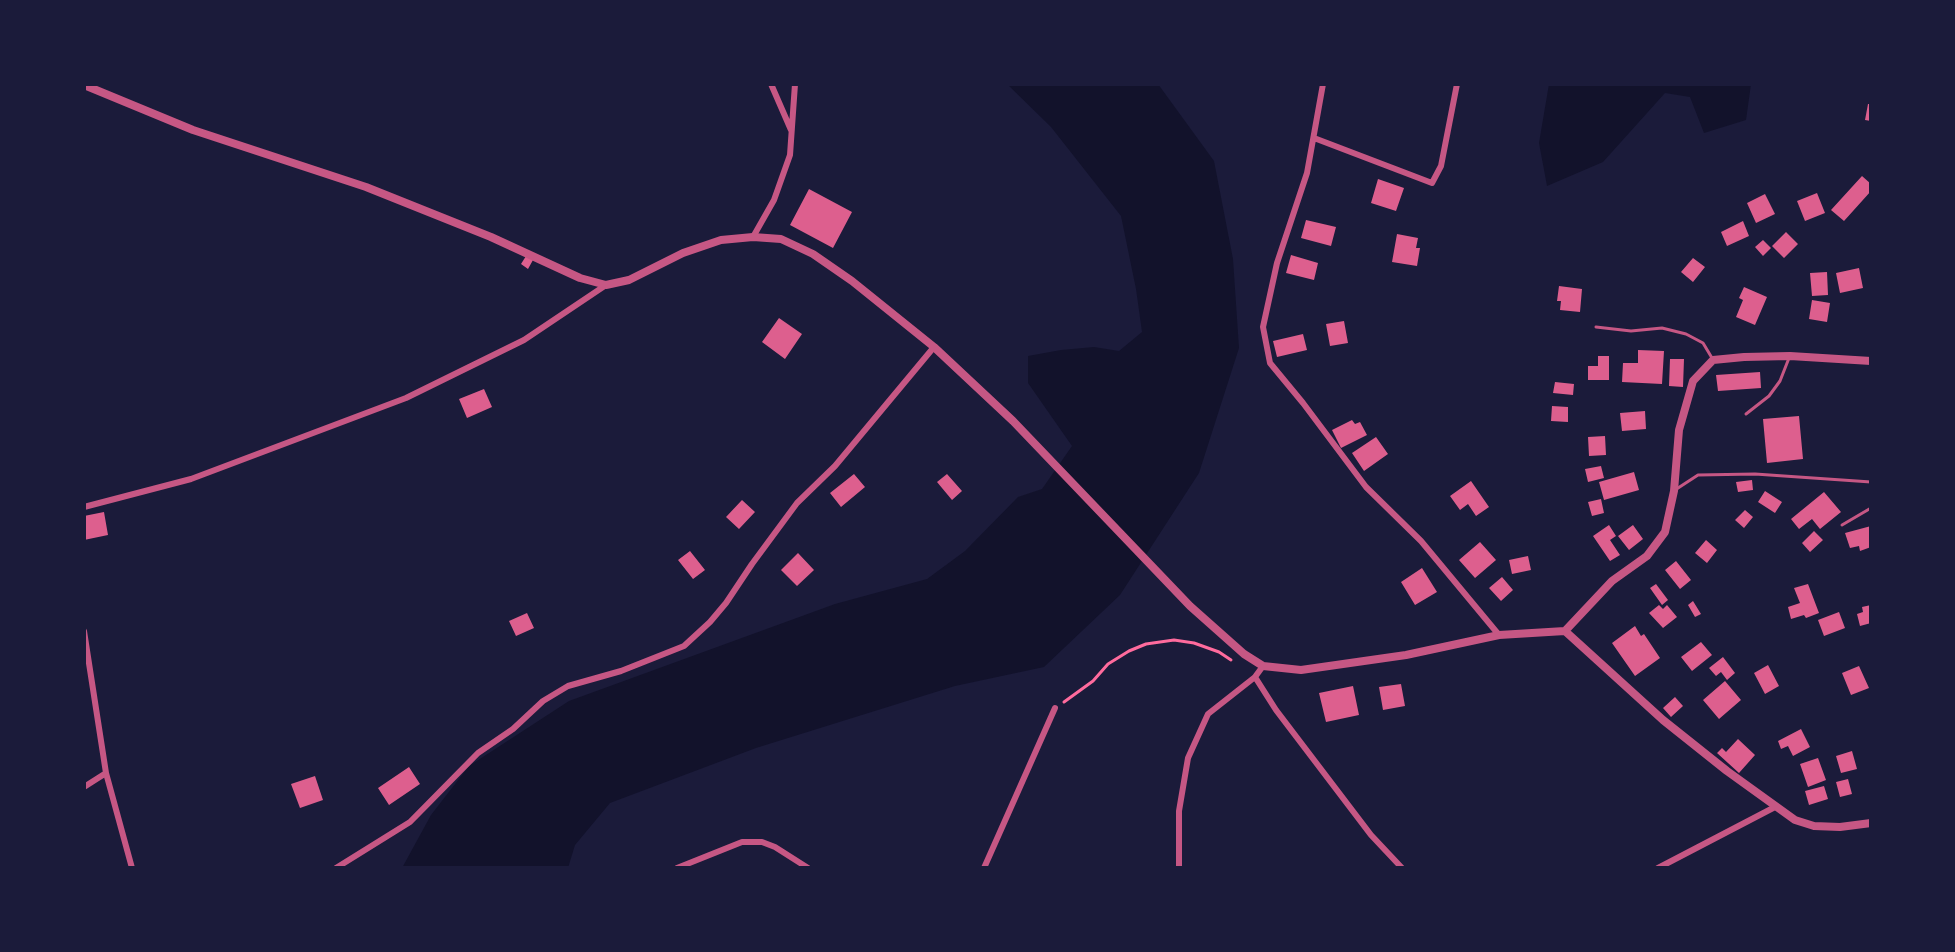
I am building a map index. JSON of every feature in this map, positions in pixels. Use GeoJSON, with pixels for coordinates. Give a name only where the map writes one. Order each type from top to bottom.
{"type":"FeatureCollection","features":[{"type":"Feature","properties":{"kind":"street"},"geometry":{"type":"LineString","coordinates":[[771,84],[793,133]]}},
{"type":"Feature","properties":{"kind":"street"},"geometry":{"type":"LineString","coordinates":[[753,237],[774,200],[790,155],[795,84]]}},
{"type":"Feature","properties":{"kind":"street"},"geometry":{"type":"LineString","coordinates":[[1323,84],[1307,173],[1277,263],[1263,327],[1270,363],[1366,487],[1421,541],[1499,635]]}},
{"type":"Feature","properties":{"kind":"street"},"geometry":{"type":"LineString","coordinates":[[1314,138],[1432,183],[1441,166],[1457,84]]}},
{"type":"Feature","properties":{"kind":"street"},"geometry":{"type":"LineString","coordinates":[[84,85],[193,130],[366,187],[490,237],[580,278],[606,285]]}},
{"type":"Feature","properties":{"kind":"street"},"geometry":{"type":"LineString","coordinates":[[84,507],[191,479],[406,398],[524,340],[606,285],[629,280],[683,253],[721,240],[753,237],[781,239],[813,254],[852,281],[934,347],[1012,421],[1190,606],[1244,654],[1263,666],[1301,670],[1406,655],[1499,635],[1565,631],[1612,581],[1647,556],[1665,532],[1674,491],[1679,430],[1693,381],[1713,360],[1790,356],[1871,362]]}},
{"type":"Feature","properties":{"kind":"street"},"geometry":{"type":"LineString","coordinates":[[336,868],[410,822],[478,753],[513,729],[543,701],[568,686],[621,671],[684,646],[710,622],[726,603],[797,504],[835,466],[934,347]]}},
{"type":"Feature","properties":{"kind":"street"},"geometry":{"type":"LineString","coordinates":[[84,631],[106,773],[132,868]]}},
{"type":"Feature","properties":{"kind":"street"},"geometry":{"type":"LineString","coordinates":[[1565,631],[1663,720],[1727,771],[1795,820],[1814,826],[1840,827],[1871,823]]}},
{"type":"Feature","properties":{"kind":"street"},"geometry":{"type":"LineString","coordinates":[[1179,868],[1179,811],[1188,758],[1208,714],[1255,677],[1263,666]]}},
{"type":"Feature","properties":{"kind":"street"},"geometry":{"type":"LineString","coordinates":[[1255,677],[1276,710],[1371,835],[1402,868]]}},
{"type":"Feature","properties":{"kind":"street"},"geometry":{"type":"LineString","coordinates":[[984,868],[1055,708]]}},
{"type":"Feature","properties":{"kind":"street"},"geometry":{"type":"LineString","coordinates":[[84,787],[106,773]]}},
{"type":"Feature","properties":{"kind":"street"},"geometry":{"type":"LineString","coordinates":[[1658,868],[1775,807]]}},
{"type":"Feature","properties":{"kind":"street"},"geometry":{"type":"LineString","coordinates":[[677,868],[742,842],[762,842],[775,847],[807,868]]}},
{"type":"Feature","properties":{"kind":"lane"},"geometry":{"type":"LineString","coordinates":[[1596,327],[1630,331],[1662,328],[1686,334],[1703,343],[1713,360]]}},
{"type":"Feature","properties":{"kind":"lane"},"geometry":{"type":"LineString","coordinates":[[1746,414],[1769,396],[1780,381],[1790,356]]}},
{"type":"Feature","properties":{"kind":"lane"},"geometry":{"type":"LineString","coordinates":[[1674,491],[1698,475],[1755,474],[1871,482]]}},
{"type":"Feature","properties":{"kind":"lane"},"geometry":{"type":"LineString","coordinates":[[1842,525],[1871,508]]}},
{"type":"Feature","properties":{"kind":"path"},"geometry":{"type":"LineString","coordinates":[[1055,708],[1093,681],[1108,664],[1146,644],[1174,640],[1194,643],[1219,652],[1237,664]]}},
{"type":"Feature","properties":{"kind":"shaded area"},"geometry":{"type":"Polygon","coordinates":[[[1007,84],[1158,84],[1214,161],[1233,259],[1239,348],[1199,473],[1120,595],[1044,667],[955,686],[756,748],[610,803],[575,845],[568,868],[402,868],[431,815],[469,766],[569,701],[835,604],[927,579],[965,551],[1018,497],[1042,489],[1072,446],[1028,383],[1028,356],[1094,347],[1119,351],[1142,332],[1121,216],[1051,127],[1007,84]]]}},
{"type":"Feature","properties":{"kind":"shaded area"},"geometry":{"type":"Polygon","coordinates":[[[1549,84],[1751,84],[1746,120],[1704,133],[1690,97],[1665,93],[1603,162],[1547,186],[1539,143],[1549,84]]]}},
{"type":"Feature","properties":{"kind":"building"},"geometry":{"type":"Polygon","coordinates":[[[1868,104],[1871,104],[1871,121],[1865,120],[1868,104]]]}},
{"type":"Feature","properties":{"kind":"building"},"geometry":{"type":"Polygon","coordinates":[[[1862,176],[1871,184],[1871,191],[1844,221],[1831,210],[1862,176]]]}},
{"type":"Feature","properties":{"kind":"building"},"geometry":{"type":"Polygon","coordinates":[[[1378,179],[1404,188],[1396,211],[1371,203],[1378,179]]]}},
{"type":"Feature","properties":{"kind":"building"},"geometry":{"type":"Polygon","coordinates":[[[809,189],[852,212],[833,248],[790,225],[809,189]]]}},
{"type":"Feature","properties":{"kind":"building"},"geometry":{"type":"Polygon","coordinates":[[[1817,193],[1825,213],[1805,221],[1797,201],[1817,193]]]}},
{"type":"Feature","properties":{"kind":"building"},"geometry":{"type":"Polygon","coordinates":[[[1765,194],[1775,214],[1756,223],[1747,203],[1765,194]]]}},
{"type":"Feature","properties":{"kind":"building"},"geometry":{"type":"Polygon","coordinates":[[[1306,220],[1336,227],[1331,246],[1301,238],[1306,220]]]}},
{"type":"Feature","properties":{"kind":"building"},"geometry":{"type":"Polygon","coordinates":[[[1743,221],[1749,236],[1727,246],[1721,232],[1743,221]]]}},
{"type":"Feature","properties":{"kind":"building"},"geometry":{"type":"Polygon","coordinates":[[[1786,232],[1798,244],[1784,258],[1772,246],[1786,232]]]}},
{"type":"Feature","properties":{"kind":"building"},"geometry":{"type":"Polygon","coordinates":[[[1397,234],[1418,238],[1416,248],[1420,248],[1417,266],[1392,262],[1397,234]]]}},
{"type":"Feature","properties":{"kind":"building"},"geometry":{"type":"Polygon","coordinates":[[[1763,240],[1771,248],[1763,256],[1755,247],[1763,240]]]}},
{"type":"Feature","properties":{"kind":"building"},"geometry":{"type":"Polygon","coordinates":[[[1291,255],[1318,263],[1314,280],[1286,273],[1291,255]]]}},
{"type":"Feature","properties":{"kind":"building"},"geometry":{"type":"Polygon","coordinates":[[[526,256],[533,260],[528,269],[521,264],[526,256]]]}},
{"type":"Feature","properties":{"kind":"building"},"geometry":{"type":"Polygon","coordinates":[[[1693,258],[1705,267],[1693,282],[1681,272],[1693,258]]]}},
{"type":"Feature","properties":{"kind":"building"},"geometry":{"type":"Polygon","coordinates":[[[1859,268],[1863,288],[1840,293],[1836,273],[1859,268]]]}},
{"type":"Feature","properties":{"kind":"building"},"geometry":{"type":"Polygon","coordinates":[[[1827,272],[1828,295],[1812,296],[1810,273],[1827,272]]]}},
{"type":"Feature","properties":{"kind":"building"},"geometry":{"type":"Polygon","coordinates":[[[1559,286],[1582,289],[1580,312],[1560,310],[1561,301],[1557,301],[1559,286]]]}},
{"type":"Feature","properties":{"kind":"building"},"geometry":{"type":"Polygon","coordinates":[[[1744,287],[1767,297],[1755,325],[1736,317],[1743,300],[1739,298],[1744,287]]]}},
{"type":"Feature","properties":{"kind":"building"},"geometry":{"type":"Polygon","coordinates":[[[1812,300],[1830,303],[1827,322],[1809,319],[1812,300]]]}},
{"type":"Feature","properties":{"kind":"building"},"geometry":{"type":"Polygon","coordinates":[[[779,318],[802,334],[785,359],[762,342],[779,318]]]}},
{"type":"Feature","properties":{"kind":"building"},"geometry":{"type":"Polygon","coordinates":[[[1344,321],[1348,343],[1330,346],[1326,324],[1344,321]]]}},
{"type":"Feature","properties":{"kind":"building"},"geometry":{"type":"Polygon","coordinates":[[[1303,334],[1307,350],[1277,357],[1273,341],[1303,334]]]}},
{"type":"Feature","properties":{"kind":"building"},"geometry":{"type":"Polygon","coordinates":[[[1638,350],[1664,351],[1662,384],[1622,382],[1623,363],[1638,363],[1638,350]]]}},
{"type":"Feature","properties":{"kind":"building"},"geometry":{"type":"Polygon","coordinates":[[[1598,356],[1609,356],[1609,380],[1588,380],[1588,366],[1598,366],[1598,356]]]}},
{"type":"Feature","properties":{"kind":"building"},"geometry":{"type":"Polygon","coordinates":[[[1670,359],[1684,359],[1683,387],[1669,386],[1670,359]]]}},
{"type":"Feature","properties":{"kind":"building"},"geometry":{"type":"Polygon","coordinates":[[[1760,372],[1761,388],[1718,391],[1716,375],[1760,372]]]}},
{"type":"Feature","properties":{"kind":"building"},"geometry":{"type":"Polygon","coordinates":[[[1555,382],[1574,384],[1573,395],[1553,393],[1555,382]]]}},
{"type":"Feature","properties":{"kind":"building"},"geometry":{"type":"Polygon","coordinates":[[[484,389],[492,407],[467,418],[459,399],[484,389]]]}},
{"type":"Feature","properties":{"kind":"building"},"geometry":{"type":"Polygon","coordinates":[[[1552,406],[1568,407],[1568,422],[1551,421],[1552,406]]]}},
{"type":"Feature","properties":{"kind":"building"},"geometry":{"type":"Polygon","coordinates":[[[1645,411],[1646,429],[1622,431],[1620,413],[1645,411]]]}},
{"type":"Feature","properties":{"kind":"building"},"geometry":{"type":"Polygon","coordinates":[[[1799,416],[1803,459],[1767,463],[1763,419],[1799,416]]]}},
{"type":"Feature","properties":{"kind":"building"},"geometry":{"type":"Polygon","coordinates":[[[1352,420],[1355,424],[1360,422],[1367,435],[1341,448],[1332,430],[1352,420]]]}},
{"type":"Feature","properties":{"kind":"building"},"geometry":{"type":"Polygon","coordinates":[[[1605,436],[1606,455],[1589,456],[1588,437],[1605,436]]]}},
{"type":"Feature","properties":{"kind":"building"},"geometry":{"type":"Polygon","coordinates":[[[1376,437],[1388,454],[1364,471],[1352,453],[1376,437]]]}},
{"type":"Feature","properties":{"kind":"building"},"geometry":{"type":"Polygon","coordinates":[[[1601,466],[1604,478],[1588,482],[1585,469],[1601,466]]]}},
{"type":"Feature","properties":{"kind":"building"},"geometry":{"type":"Polygon","coordinates":[[[1634,472],[1639,490],[1604,500],[1599,482],[1634,472]]]}},
{"type":"Feature","properties":{"kind":"building"},"geometry":{"type":"Polygon","coordinates":[[[854,474],[865,487],[841,507],[830,493],[854,474]]]}},
{"type":"Feature","properties":{"kind":"building"},"geometry":{"type":"Polygon","coordinates":[[[947,474],[962,491],[952,500],[937,482],[947,474]]]}},
{"type":"Feature","properties":{"kind":"building"},"geometry":{"type":"Polygon","coordinates":[[[1752,480],[1753,490],[1738,492],[1736,482],[1752,480]]]}},
{"type":"Feature","properties":{"kind":"building"},"geometry":{"type":"Polygon","coordinates":[[[1471,481],[1489,507],[1476,516],[1468,504],[1460,510],[1450,496],[1471,481]]]}},
{"type":"Feature","properties":{"kind":"building"},"geometry":{"type":"Polygon","coordinates":[[[1765,491],[1782,502],[1775,513],[1758,502],[1765,491]]]}},
{"type":"Feature","properties":{"kind":"building"},"geometry":{"type":"Polygon","coordinates":[[[1824,492],[1841,512],[1820,529],[1812,519],[1799,529],[1791,519],[1824,492]]]}},
{"type":"Feature","properties":{"kind":"building"},"geometry":{"type":"Polygon","coordinates":[[[1601,499],[1604,513],[1592,516],[1588,502],[1601,499]]]}},
{"type":"Feature","properties":{"kind":"building"},"geometry":{"type":"Polygon","coordinates":[[[742,500],[755,512],[739,529],[726,517],[742,500]]]}},
{"type":"Feature","properties":{"kind":"building"},"geometry":{"type":"Polygon","coordinates":[[[1745,510],[1753,517],[1744,528],[1735,520],[1745,510]]]}},
{"type":"Feature","properties":{"kind":"building"},"geometry":{"type":"Polygon","coordinates":[[[104,512],[108,535],[84,540],[84,516],[104,512]]]}},
{"type":"Feature","properties":{"kind":"building"},"geometry":{"type":"Polygon","coordinates":[[[1609,525],[1616,536],[1610,540],[1620,555],[1610,561],[1593,536],[1609,525]]]}},
{"type":"Feature","properties":{"kind":"building"},"geometry":{"type":"Polygon","coordinates":[[[1633,525],[1643,539],[1629,550],[1618,536],[1633,525]]]}},
{"type":"Feature","properties":{"kind":"building"},"geometry":{"type":"Polygon","coordinates":[[[1871,526],[1871,547],[1860,551],[1859,546],[1850,548],[1845,533],[1871,526]]]}},
{"type":"Feature","properties":{"kind":"building"},"geometry":{"type":"Polygon","coordinates":[[[1814,531],[1823,540],[1810,552],[1802,543],[1814,531]]]}},
{"type":"Feature","properties":{"kind":"building"},"geometry":{"type":"Polygon","coordinates":[[[1706,540],[1717,550],[1707,563],[1695,553],[1706,540]]]}},
{"type":"Feature","properties":{"kind":"building"},"geometry":{"type":"Polygon","coordinates":[[[1480,542],[1496,560],[1475,578],[1459,560],[1480,542]]]}},
{"type":"Feature","properties":{"kind":"building"},"geometry":{"type":"Polygon","coordinates":[[[690,551],[705,570],[693,579],[678,560],[690,551]]]}},
{"type":"Feature","properties":{"kind":"building"},"geometry":{"type":"Polygon","coordinates":[[[798,553],[814,570],[797,586],[781,570],[798,553]]]}},
{"type":"Feature","properties":{"kind":"building"},"geometry":{"type":"Polygon","coordinates":[[[1528,556],[1531,570],[1512,574],[1509,560],[1528,556]]]}},
{"type":"Feature","properties":{"kind":"building"},"geometry":{"type":"Polygon","coordinates":[[[1676,561],[1691,580],[1680,589],[1665,570],[1676,561]]]}},
{"type":"Feature","properties":{"kind":"building"},"geometry":{"type":"Polygon","coordinates":[[[1422,568],[1437,592],[1415,605],[1401,582],[1422,568]]]}},
{"type":"Feature","properties":{"kind":"building"},"geometry":{"type":"Polygon","coordinates":[[[1502,577],[1513,590],[1501,601],[1489,588],[1502,577]]]}},
{"type":"Feature","properties":{"kind":"building"},"geometry":{"type":"Polygon","coordinates":[[[1656,584],[1668,600],[1662,605],[1650,588],[1656,584]]]}},
{"type":"Feature","properties":{"kind":"building"},"geometry":{"type":"Polygon","coordinates":[[[1808,584],[1819,613],[1806,618],[1804,615],[1791,619],[1788,607],[1800,603],[1794,588],[1808,584]]]}},
{"type":"Feature","properties":{"kind":"building"},"geometry":{"type":"Polygon","coordinates":[[[1693,601],[1701,614],[1695,617],[1688,605],[1693,601]]]}},
{"type":"Feature","properties":{"kind":"building"},"geometry":{"type":"Polygon","coordinates":[[[1659,605],[1663,609],[1667,605],[1677,617],[1663,628],[1649,613],[1659,605]]]}},
{"type":"Feature","properties":{"kind":"building"},"geometry":{"type":"Polygon","coordinates":[[[1871,605],[1871,623],[1860,626],[1857,614],[1863,612],[1862,607],[1871,605]]]}},
{"type":"Feature","properties":{"kind":"building"},"geometry":{"type":"Polygon","coordinates":[[[1839,612],[1845,628],[1824,636],[1818,620],[1839,612]]]}},
{"type":"Feature","properties":{"kind":"building"},"geometry":{"type":"Polygon","coordinates":[[[527,613],[534,628],[516,636],[509,621],[527,613]]]}},
{"type":"Feature","properties":{"kind":"building"},"geometry":{"type":"Polygon","coordinates":[[[1635,626],[1641,636],[1644,634],[1660,658],[1635,676],[1612,643],[1635,626]]]}},
{"type":"Feature","properties":{"kind":"building"},"geometry":{"type":"Polygon","coordinates":[[[1701,642],[1712,655],[1692,671],[1681,657],[1701,642]]]}},
{"type":"Feature","properties":{"kind":"building"},"geometry":{"type":"Polygon","coordinates":[[[1723,657],[1735,673],[1727,680],[1721,672],[1716,676],[1709,668],[1723,657]]]}},
{"type":"Feature","properties":{"kind":"building"},"geometry":{"type":"Polygon","coordinates":[[[1768,665],[1779,686],[1765,694],[1754,673],[1768,665]]]}},
{"type":"Feature","properties":{"kind":"building"},"geometry":{"type":"Polygon","coordinates":[[[1859,666],[1869,688],[1851,695],[1842,673],[1859,666]]]}},
{"type":"Feature","properties":{"kind":"building"},"geometry":{"type":"Polygon","coordinates":[[[1725,681],[1741,700],[1719,719],[1703,700],[1725,681]]]}},
{"type":"Feature","properties":{"kind":"building"},"geometry":{"type":"Polygon","coordinates":[[[1401,684],[1405,706],[1383,710],[1379,687],[1401,684]]]}},
{"type":"Feature","properties":{"kind":"building"},"geometry":{"type":"Polygon","coordinates":[[[1353,686],[1359,715],[1326,722],[1319,693],[1353,686]]]}},
{"type":"Feature","properties":{"kind":"building"},"geometry":{"type":"Polygon","coordinates":[[[1675,697],[1683,706],[1671,717],[1663,708],[1675,697]]]}},
{"type":"Feature","properties":{"kind":"building"},"geometry":{"type":"Polygon","coordinates":[[[1801,729],[1810,747],[1793,756],[1788,746],[1781,749],[1778,741],[1801,729]]]}},
{"type":"Feature","properties":{"kind":"building"},"geometry":{"type":"Polygon","coordinates":[[[1738,739],[1755,755],[1739,773],[1717,753],[1722,748],[1726,752],[1738,739]]]}},
{"type":"Feature","properties":{"kind":"building"},"geometry":{"type":"Polygon","coordinates":[[[1852,751],[1857,769],[1841,773],[1836,756],[1852,751]]]}},
{"type":"Feature","properties":{"kind":"building"},"geometry":{"type":"Polygon","coordinates":[[[1818,758],[1826,780],[1808,787],[1800,764],[1818,758]]]}},
{"type":"Feature","properties":{"kind":"building"},"geometry":{"type":"Polygon","coordinates":[[[409,767],[420,784],[389,805],[378,788],[409,767]]]}},
{"type":"Feature","properties":{"kind":"building"},"geometry":{"type":"Polygon","coordinates":[[[315,776],[323,800],[300,808],[291,784],[315,776]]]}},
{"type":"Feature","properties":{"kind":"building"},"geometry":{"type":"Polygon","coordinates":[[[1848,779],[1852,794],[1840,797],[1836,782],[1848,779]]]}},
{"type":"Feature","properties":{"kind":"building"},"geometry":{"type":"Polygon","coordinates":[[[1824,786],[1828,799],[1809,805],[1805,791],[1824,786]]]}}]}
